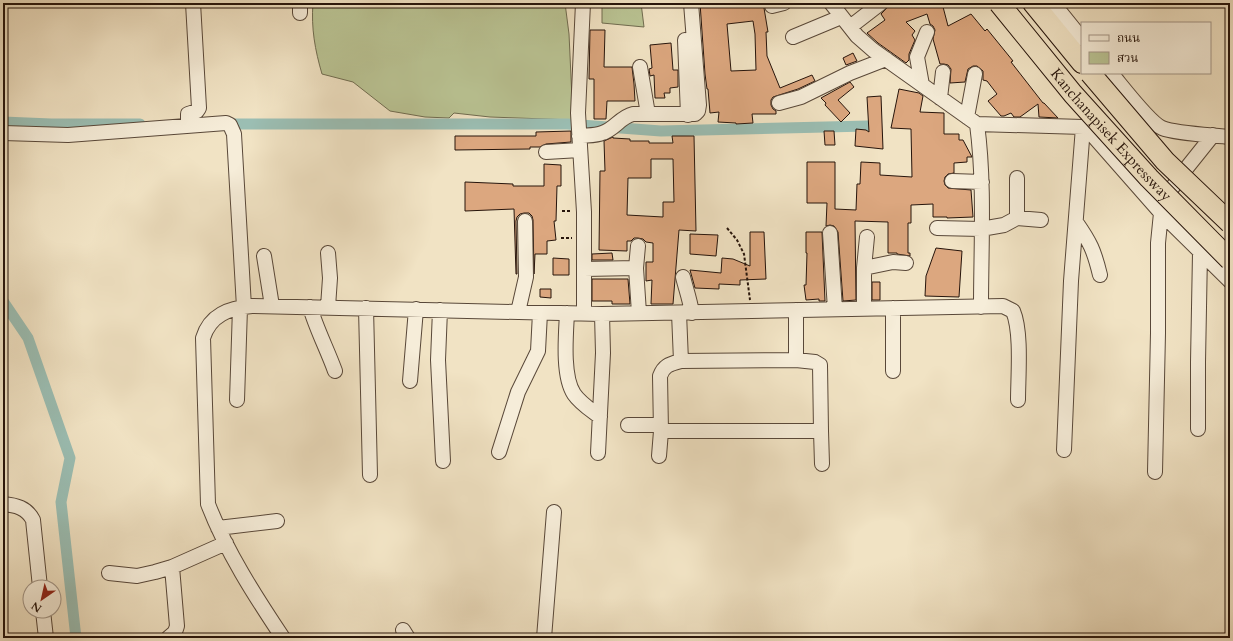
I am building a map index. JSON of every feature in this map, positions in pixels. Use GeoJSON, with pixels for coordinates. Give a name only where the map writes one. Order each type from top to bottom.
{"type":"FeatureCollection","features":[{"type":"Feature","properties":{"kind":"highway","name":"Kanchanapisek Expressway"},"geometry":{"type":"LineString","coordinates":[[999,3],[1072,94],[1149,178],[1230,260]]}},
{"type":"Feature","properties":{"kind":"highway","name":"Kanchanapisek Expressway"},"geometry":{"type":"LineString","coordinates":[[1033,3],[1081,62]]}},
{"type":"Feature","properties":{"kind":"highway","name":"Kanchanapisek Expressway"},"geometry":{"type":"LineString","coordinates":[[1091,74],[1165,161],[1230,223]]}},
{"type":"Feature","properties":{"kind":"street"},"geometry":{"type":"LineString","coordinates":[[188,126],[188,114],[197,111],[199,108],[193,3]]}},
{"type":"Feature","properties":{"kind":"street"},"geometry":{"type":"LineString","coordinates":[[583,3],[578,113],[584,212],[584,313]]}},
{"type":"Feature","properties":{"kind":"street"},"geometry":{"type":"LineString","coordinates":[[831,3],[857,36],[886,59],[972,120],[1083,127],[1093,135],[1160,211],[1200,253],[1230,281]]}},
{"type":"Feature","properties":{"kind":"street"},"geometry":{"type":"LineString","coordinates":[[793,37],[845,22],[881,3]]}},
{"type":"Feature","properties":{"kind":"street"},"geometry":{"type":"LineString","coordinates":[[1053,3],[1081,38]]}},
{"type":"Feature","properties":{"kind":"street"},"geometry":{"type":"LineString","coordinates":[[579,136],[602,134],[609,130],[626,115],[688,115],[695,114],[698,111],[699,105],[687,9]]}},
{"type":"Feature","properties":{"kind":"street"},"geometry":{"type":"LineString","coordinates":[[922,84],[917,57],[919,49],[928,32]]}},
{"type":"Feature","properties":{"kind":"street"},"geometry":{"type":"LineString","coordinates":[[779,103],[801,97],[850,73],[886,59]]}},
{"type":"Feature","properties":{"kind":"street"},"geometry":{"type":"LineString","coordinates":[[640,67],[648,114]]}},
{"type":"Feature","properties":{"kind":"street"},"geometry":{"type":"LineString","coordinates":[[940,98],[944,72]]}},
{"type":"Feature","properties":{"kind":"street"},"geometry":{"type":"LineString","coordinates":[[975,74],[972,120],[981,152],[982,182],[981,307]]}},
{"type":"Feature","properties":{"kind":"street"},"geometry":{"type":"LineString","coordinates":[[1112,74],[1147,115],[1162,128],[1174,131],[1230,137]]}},
{"type":"Feature","properties":{"kind":"street"},"geometry":{"type":"LineString","coordinates":[[3,133],[68,135],[226,123],[230,125],[234,134],[242,307],[237,400]]}},
{"type":"Feature","properties":{"kind":"street"},"geometry":{"type":"LineString","coordinates":[[1064,450],[1071,281],[1083,127]]}},
{"type":"Feature","properties":{"kind":"street"},"geometry":{"type":"LineString","coordinates":[[1155,472],[1158,243],[1160,211],[1185,170],[1213,135]]}},
{"type":"Feature","properties":{"kind":"street"},"geometry":{"type":"LineString","coordinates":[[546,152],[580,150]]}},
{"type":"Feature","properties":{"kind":"street"},"geometry":{"type":"LineString","coordinates":[[1017,178],[1017,218]]}},
{"type":"Feature","properties":{"kind":"street"},"geometry":{"type":"LineString","coordinates":[[952,181],[982,182]]}},
{"type":"Feature","properties":{"kind":"street"},"geometry":{"type":"LineString","coordinates":[[937,228],[981,229],[1004,225],[1017,218],[1040,220]]}},
{"type":"Feature","properties":{"kind":"street"},"geometry":{"type":"LineString","coordinates":[[518,312],[526,277],[526,221]]}},
{"type":"Feature","properties":{"kind":"street"},"geometry":{"type":"LineString","coordinates":[[1076,222],[1090,242],[1100,274]]}},
{"type":"Feature","properties":{"kind":"street"},"geometry":{"type":"LineString","coordinates":[[830,233],[835,309]]}},
{"type":"Feature","properties":{"kind":"street"},"geometry":{"type":"LineString","coordinates":[[864,309],[864,268],[867,237]]}},
{"type":"Feature","properties":{"kind":"street"},"geometry":{"type":"LineString","coordinates":[[638,246],[636,268],[639,314]]}},
{"type":"Feature","properties":{"kind":"street"},"geometry":{"type":"LineString","coordinates":[[328,253],[330,278],[328,307]]}},
{"type":"Feature","properties":{"kind":"street"},"geometry":{"type":"LineString","coordinates":[[1198,429],[1200,253]]}},
{"type":"Feature","properties":{"kind":"street"},"geometry":{"type":"LineString","coordinates":[[264,256],[272,306]]}},
{"type":"Feature","properties":{"kind":"street"},"geometry":{"type":"LineString","coordinates":[[864,268],[893,262],[906,263]]}},
{"type":"Feature","properties":{"kind":"street"},"geometry":{"type":"LineString","coordinates":[[584,269],[636,268]]}},
{"type":"Feature","properties":{"kind":"street"},"geometry":{"type":"LineString","coordinates":[[681,361],[689,297],[683,277]]}},
{"type":"Feature","properties":{"kind":"street"},"geometry":{"type":"LineString","coordinates":[[283,638],[263,608],[226,544],[208,504],[203,338],[209,323],[216,317],[230,310],[242,307],[272,306],[639,314],[1003,306],[1013,311],[1016,318],[1018,331],[1018,400]]}},
{"type":"Feature","properties":{"kind":"street"},"geometry":{"type":"LineString","coordinates":[[310,307],[314,322],[324,342],[335,371]]}},
{"type":"Feature","properties":{"kind":"street"},"geometry":{"type":"LineString","coordinates":[[366,308],[370,475]]}},
{"type":"Feature","properties":{"kind":"street"},"geometry":{"type":"LineString","coordinates":[[893,308],[893,371]]}},
{"type":"Feature","properties":{"kind":"street"},"geometry":{"type":"LineString","coordinates":[[410,381],[416,309]]}},
{"type":"Feature","properties":{"kind":"street"},"geometry":{"type":"LineString","coordinates":[[440,310],[438,360],[443,461]]}},
{"type":"Feature","properties":{"kind":"street"},"geometry":{"type":"LineString","coordinates":[[796,310],[796,360]]}},
{"type":"Feature","properties":{"kind":"street"},"geometry":{"type":"LineString","coordinates":[[499,452],[518,392],[538,351],[540,313]]}},
{"type":"Feature","properties":{"kind":"street"},"geometry":{"type":"LineString","coordinates":[[567,313],[566,344],[570,385],[574,394],[581,402],[600,417]]}},
{"type":"Feature","properties":{"kind":"street"},"geometry":{"type":"LineString","coordinates":[[598,453],[603,353],[602,314]]}},
{"type":"Feature","properties":{"kind":"street"},"geometry":{"type":"LineString","coordinates":[[659,456],[661,428],[660,376],[662,370],[669,364],[681,361],[796,360],[815,362],[820,365],[822,464]]}},
{"type":"Feature","properties":{"kind":"street"},"geometry":{"type":"LineString","coordinates":[[628,425],[661,428],[821,431]]}},
{"type":"Feature","properties":{"kind":"street"},"geometry":{"type":"LineString","coordinates":[[3,504],[15,505],[30,513],[33,520],[39,579]]}},
{"type":"Feature","properties":{"kind":"street"},"geometry":{"type":"LineString","coordinates":[[544,638],[554,512]]}},
{"type":"Feature","properties":{"kind":"street"},"geometry":{"type":"LineString","coordinates":[[218,528],[277,521]]}},
{"type":"Feature","properties":{"kind":"street"},"geometry":{"type":"LineString","coordinates":[[109,573],[137,576],[155,572],[172,567],[226,544]]}},
{"type":"Feature","properties":{"kind":"street"},"geometry":{"type":"LineString","coordinates":[[168,638],[175,632],[177,626],[172,567]]}},
{"type":"Feature","properties":{"kind":"street"},"geometry":{"type":"LineString","coordinates":[[44,619],[46,638]]}},
{"type":"Feature","properties":{"kind":"path"},"geometry":{"type":"LineString","coordinates":[[728,228],[737,240],[744,254],[751,311]]}},
{"type":"Feature","properties":{"kind":"green space"},"geometry":{"type":"Polygon","coordinates":[[[313,3],[565,3],[569,34],[573,120],[490,117],[454,113],[449,118],[425,117],[390,111],[353,82],[322,74],[314,39],[313,3]]]}},
{"type":"Feature","properties":{"kind":"green space"},"geometry":{"type":"Polygon","coordinates":[[[602,3],[641,3],[644,27],[602,23],[602,3]]]}},
{"type":"Feature","properties":{"kind":"building"},"geometry":{"type":"Polygon","coordinates":[[[700,3],[740,3],[740,5],[764,3],[768,32],[766,32],[767,56],[780,88],[812,75],[815,81],[798,89],[773,97],[771,100],[771,105],[776,111],[776,114],[752,114],[753,123],[736,124],[718,122],[719,112],[710,113],[705,74],[700,3]],[[753,21],[727,24],[731,71],[756,70],[755,34],[753,21]]]}},
{"type":"Feature","properties":{"kind":"building"},"geometry":{"type":"Polygon","coordinates":[[[889,3],[942,3],[948,26],[971,14],[985,31],[987,29],[1013,61],[1011,62],[1043,103],[1058,118],[1039,117],[1038,104],[1020,117],[1014,117],[1011,113],[1001,116],[988,101],[997,94],[987,81],[983,80],[983,71],[977,66],[973,66],[968,69],[965,82],[950,83],[951,69],[948,65],[940,64],[933,39],[935,30],[930,24],[927,14],[906,22],[915,31],[912,35],[915,40],[909,54],[909,60],[906,63],[878,43],[867,33],[885,20],[881,14],[889,3]]]}},
{"type":"Feature","properties":{"kind":"building"},"geometry":{"type":"Polygon","coordinates":[[[590,30],[605,30],[604,67],[632,67],[635,101],[607,101],[606,119],[594,119],[594,79],[589,79],[590,30]]]}},
{"type":"Feature","properties":{"kind":"building"},"geometry":{"type":"Polygon","coordinates":[[[671,43],[673,70],[678,70],[678,87],[670,88],[670,93],[664,93],[665,98],[655,98],[654,75],[650,76],[649,69],[652,68],[650,45],[671,43]]]}},
{"type":"Feature","properties":{"kind":"building"},"geometry":{"type":"Polygon","coordinates":[[[853,53],[857,61],[846,65],[843,58],[853,53]]]}},
{"type":"Feature","properties":{"kind":"building"},"geometry":{"type":"Polygon","coordinates":[[[850,82],[854,87],[838,100],[850,113],[841,122],[825,105],[826,103],[821,98],[850,82]]]}},
{"type":"Feature","properties":{"kind":"building"},"geometry":{"type":"Polygon","coordinates":[[[899,89],[919,93],[923,96],[920,112],[944,113],[944,134],[959,134],[959,140],[963,140],[972,157],[967,157],[967,162],[954,163],[954,173],[948,174],[944,181],[948,188],[971,190],[973,217],[933,217],[933,204],[911,205],[911,223],[908,223],[908,253],[910,253],[910,256],[897,253],[888,253],[888,222],[855,221],[856,300],[843,301],[838,232],[834,226],[826,226],[827,203],[807,203],[807,162],[835,162],[835,209],[856,210],[857,184],[860,184],[861,162],[880,163],[880,175],[912,177],[911,129],[891,128],[899,89]]]}},
{"type":"Feature","properties":{"kind":"building"},"geometry":{"type":"Polygon","coordinates":[[[881,96],[883,149],[855,146],[856,129],[866,130],[869,132],[867,97],[881,96]]]}},
{"type":"Feature","properties":{"kind":"building"},"geometry":{"type":"Polygon","coordinates":[[[571,131],[571,142],[546,144],[540,147],[530,147],[530,149],[455,150],[455,136],[536,136],[536,132],[571,131]]]}},
{"type":"Feature","properties":{"kind":"building"},"geometry":{"type":"Polygon","coordinates":[[[824,131],[834,131],[835,145],[825,145],[824,131]]]}},
{"type":"Feature","properties":{"kind":"building"},"geometry":{"type":"Polygon","coordinates":[[[672,136],[694,136],[696,231],[679,230],[673,304],[651,304],[652,280],[646,281],[646,262],[653,262],[653,243],[646,242],[643,239],[634,238],[631,241],[627,241],[627,251],[599,250],[600,171],[605,171],[604,141],[613,137],[630,139],[630,141],[649,141],[649,143],[673,143],[672,136]],[[651,159],[651,178],[628,178],[627,215],[663,217],[663,202],[674,202],[673,159],[651,159]]]}},
{"type":"Feature","properties":{"kind":"building"},"geometry":{"type":"Polygon","coordinates":[[[544,164],[561,165],[561,186],[557,186],[556,221],[554,221],[556,240],[547,241],[547,254],[535,254],[534,274],[533,220],[529,213],[520,214],[516,221],[516,274],[514,209],[465,211],[465,182],[513,184],[513,186],[544,186],[544,164]]]}},
{"type":"Feature","properties":{"kind":"building"},"geometry":{"type":"Polygon","coordinates":[[[750,232],[764,232],[766,279],[740,280],[740,285],[719,284],[719,289],[695,288],[690,270],[721,273],[722,258],[733,259],[750,266],[750,232]]]}},
{"type":"Feature","properties":{"kind":"building"},"geometry":{"type":"Polygon","coordinates":[[[806,232],[822,232],[825,301],[819,301],[819,299],[806,300],[804,285],[806,285],[806,232]]]}},
{"type":"Feature","properties":{"kind":"building"},"geometry":{"type":"Polygon","coordinates":[[[690,234],[718,235],[716,256],[690,254],[690,234]]]}},
{"type":"Feature","properties":{"kind":"building"},"geometry":{"type":"Polygon","coordinates":[[[936,248],[962,251],[959,297],[925,296],[926,276],[936,248]]]}},
{"type":"Feature","properties":{"kind":"building"},"geometry":{"type":"Polygon","coordinates":[[[612,253],[613,260],[592,260],[592,254],[612,253]]]}},
{"type":"Feature","properties":{"kind":"building"},"geometry":{"type":"Polygon","coordinates":[[[553,258],[569,259],[569,275],[553,275],[553,258]]]}},
{"type":"Feature","properties":{"kind":"building"},"geometry":{"type":"Polygon","coordinates":[[[592,279],[628,279],[630,304],[612,304],[612,301],[592,301],[592,279]]]}},
{"type":"Feature","properties":{"kind":"building"},"geometry":{"type":"Polygon","coordinates":[[[872,282],[880,282],[880,300],[872,300],[872,282]]]}},
{"type":"Feature","properties":{"kind":"building"},"geometry":{"type":"Polygon","coordinates":[[[540,289],[551,289],[551,298],[540,297],[540,289]]]}},
{"type":"Feature","properties":{"kind":"waterway"},"geometry":{"type":"LineString","coordinates":[[3,122],[51,124],[140,124]]}},
{"type":"Feature","properties":{"kind":"waterway"},"geometry":{"type":"LineString","coordinates":[[224,124],[567,124],[661,131],[868,126]]}},
{"type":"Feature","properties":{"kind":"waterway"},"geometry":{"type":"LineString","coordinates":[[3,301],[28,338],[70,458],[61,502],[76,638]]}}]}
